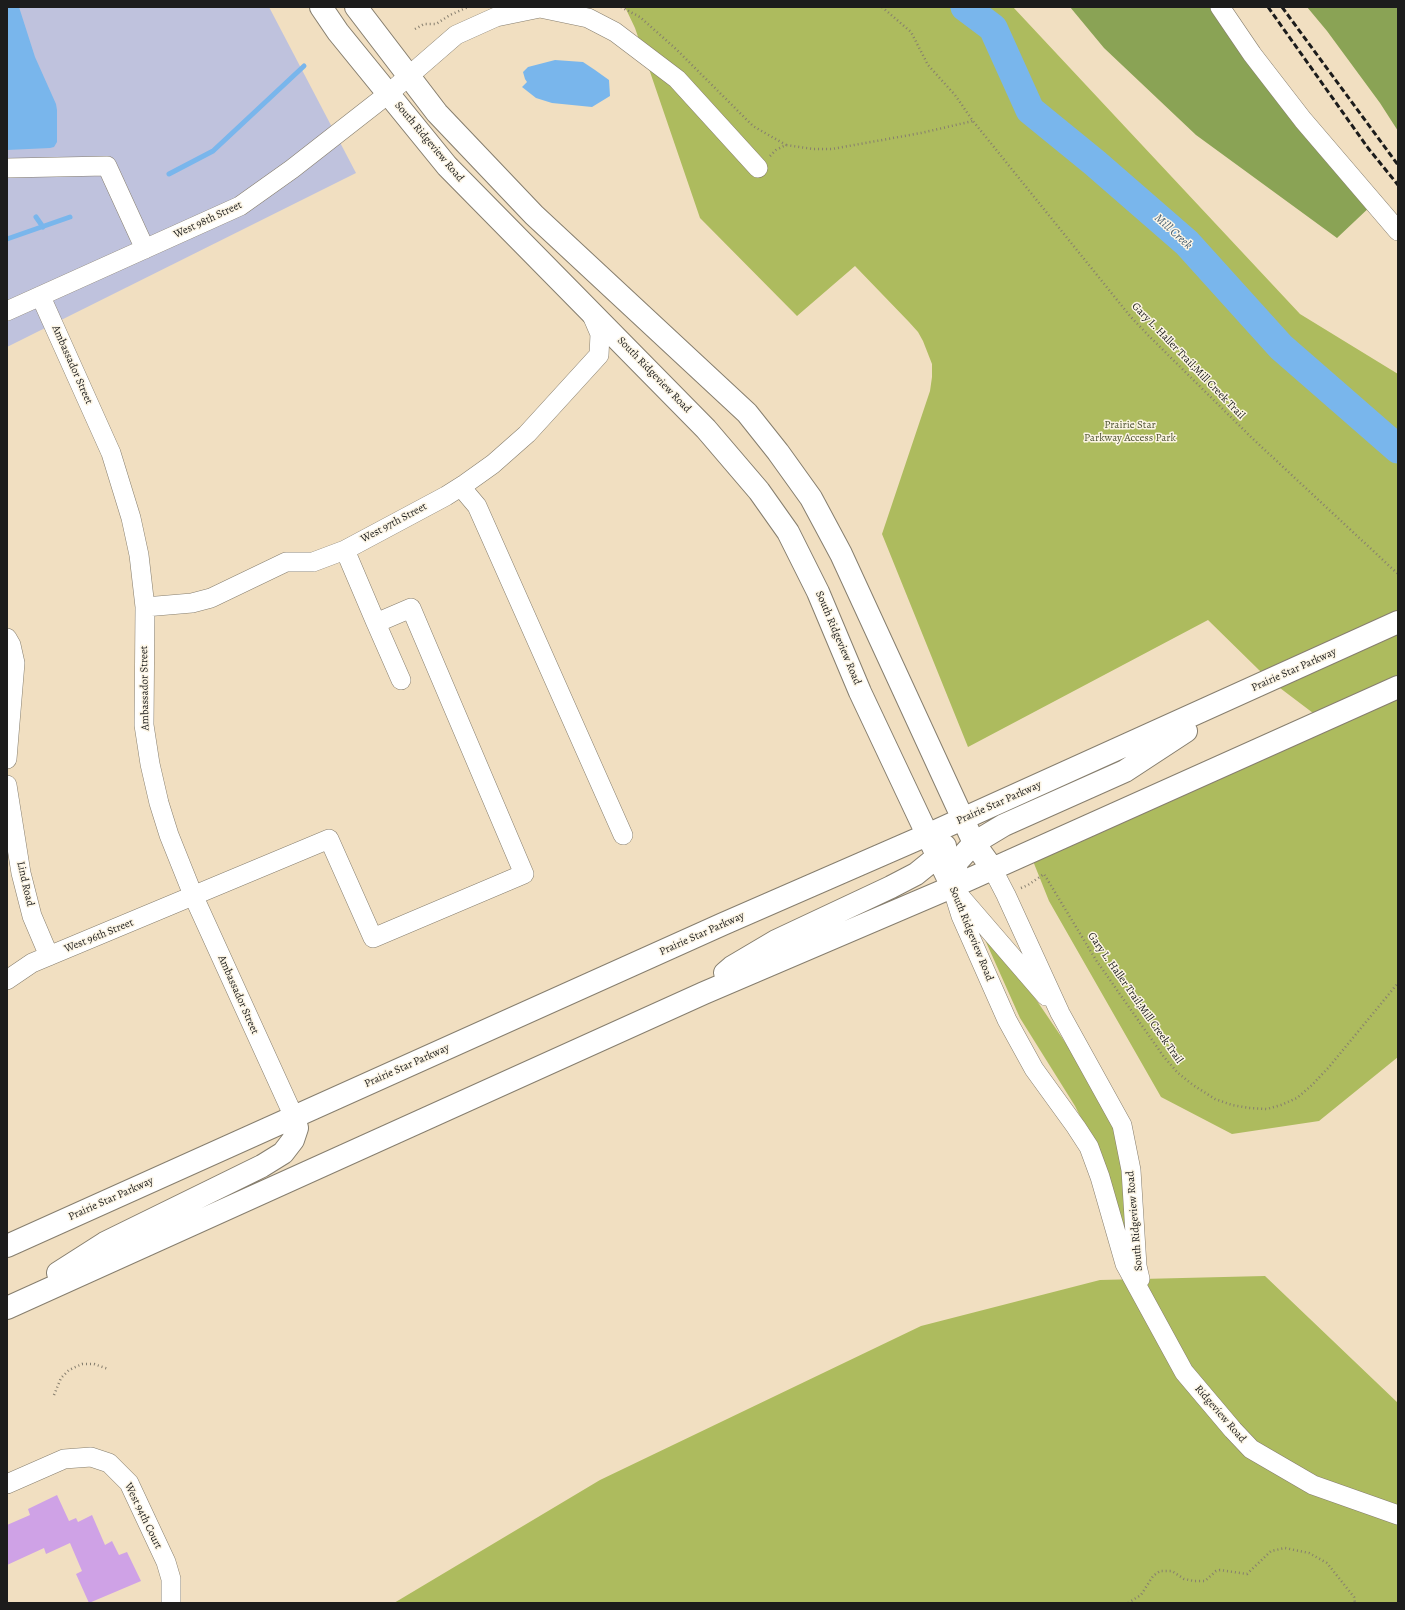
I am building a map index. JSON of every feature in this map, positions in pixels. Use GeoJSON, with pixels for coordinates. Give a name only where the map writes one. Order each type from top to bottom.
{"type":"FeatureCollection","features":[{"type":"Feature","properties":{"kind":"main road","name":"South Ridgeview Road"},"geometry":{"type":"LineString","coordinates":[[322,7],[338,32],[447,166],[635,355],[706,429],[758,491],[788,532],[818,592],[860,692],[927,835],[930,863],[952,887]]}},
{"type":"Feature","properties":{"kind":"main road","name":"South Ridgeview Road"},"geometry":{"type":"LineString","coordinates":[[356,7],[437,113],[534,215],[747,413],[778,452],[811,498],[841,554],[974,843],[992,868]]}},
{"type":"Feature","properties":{"kind":"main road","name":"Prairie Star Parkway"},"geometry":{"type":"LineString","coordinates":[[7,1246],[716,927],[963,819],[1398,622]]}},
{"type":"Feature","properties":{"kind":"main road"},"geometry":{"type":"LineString","coordinates":[[7,1308],[704,993],[952,887],[1398,687]]}},
{"type":"Feature","properties":{"kind":"main road"},"geometry":{"type":"LineString","coordinates":[[952,887],[957,862],[974,843],[1004,825],[1125,771],[1188,729],[1217,705]]}},
{"type":"Feature","properties":{"kind":"main road"},"geometry":{"type":"LineString","coordinates":[[704,993],[732,967],[776,941],[916,874],[930,863],[963,819]]}},
{"type":"Feature","properties":{"kind":"main road"},"geometry":{"type":"LineString","coordinates":[[878,857],[930,863]]}},
{"type":"Feature","properties":{"kind":"main road"},"geometry":{"type":"LineString","coordinates":[[40,1293],[55,1275],[105,1243],[262,1166],[283,1153],[293,1140],[296,1128],[294,1117]]}},
{"type":"Feature","properties":{"kind":"street"},"geometry":{"type":"LineString","coordinates":[[1220,7],[1252,54],[1303,120],[1398,231]]}},
{"type":"Feature","properties":{"kind":"street","name":"West 98th Street"},"geometry":{"type":"LineString","coordinates":[[7,311],[41,297],[240,206],[292,169],[388,94],[456,35],[496,17],[540,8],[588,18],[615,32],[677,79],[758,168]]}},
{"type":"Feature","properties":{"kind":"street"},"geometry":{"type":"LineString","coordinates":[[7,168],[107,166],[145,249]]}},
{"type":"Feature","properties":{"kind":"street","name":"Ambassador Street"},"geometry":{"type":"LineString","coordinates":[[41,297],[111,453],[139,555],[145,607],[144,725],[150,764],[159,803],[193,895],[294,1117]]}},
{"type":"Feature","properties":{"kind":"street"},"geometry":{"type":"LineString","coordinates":[[590,310],[600,334],[599,355],[635,355]]}},
{"type":"Feature","properties":{"kind":"street","name":"West 97th Street"},"geometry":{"type":"LineString","coordinates":[[145,607],[192,603],[211,598],[286,562],[313,562],[345,550],[461,487],[493,464],[527,434],[599,355]]}},
{"type":"Feature","properties":{"kind":"street"},"geometry":{"type":"LineString","coordinates":[[461,487],[477,506],[623,836]]}},
{"type":"Feature","properties":{"kind":"street"},"geometry":{"type":"LineString","coordinates":[[345,550],[401,680]]}},
{"type":"Feature","properties":{"kind":"street","name":"West 96th Street"},"geometry":{"type":"LineString","coordinates":[[7,980],[32,963],[134,922],[193,895],[329,839],[373,938],[524,874],[410,608],[376,623]]}},
{"type":"Feature","properties":{"kind":"street"},"geometry":{"type":"LineString","coordinates":[[7,638],[11,645],[15,663],[7,759]]}},
{"type":"Feature","properties":{"kind":"street","name":"Lind Road"},"geometry":{"type":"LineString","coordinates":[[7,785],[21,873],[32,916],[49,956]]}},
{"type":"Feature","properties":{"kind":"street","name":"South Ridgeview Road"},"geometry":{"type":"LineString","coordinates":[[992,868],[1006,895],[1060,1013],[1122,1125],[1131,1170],[1137,1266],[1145,1301]]}},
{"type":"Feature","properties":{"kind":"street"},"geometry":{"type":"LineString","coordinates":[[952,887],[1060,1013]]}},
{"type":"Feature","properties":{"kind":"street","name":"South Ridgeview Road"},"geometry":{"type":"LineString","coordinates":[[952,887],[961,916],[1007,1020],[1034,1069],[1076,1127],[1088,1147],[1100,1177],[1125,1264],[1145,1301]]}},
{"type":"Feature","properties":{"kind":"street","name":"Ridgeview Road"},"geometry":{"type":"LineString","coordinates":[[1145,1301],[1184,1372],[1251,1449],[1313,1485],[1398,1515]]}},
{"type":"Feature","properties":{"kind":"street","name":"West 94th Court"},"geometry":{"type":"LineString","coordinates":[[7,1484],[64,1459],[91,1457],[109,1464],[129,1483],[166,1562],[171,1579],[171,1603]]}},
{"type":"Feature","properties":{"kind":"path"},"geometry":{"type":"LineString","coordinates":[[415,29],[424,24],[436,24],[450,15],[468,7]]}},
{"type":"Feature","properties":{"kind":"path"},"geometry":{"type":"LineString","coordinates":[[621,7],[640,17],[670,43],[753,126],[786,145],[813,149],[832,149],[921,133],[973,121]]}},
{"type":"Feature","properties":{"kind":"path","name":"Gary L. Haller Trail;Mill Creek Trail"},"geometry":{"type":"LineString","coordinates":[[882,7],[911,32],[928,65],[955,95],[973,121],[1130,316],[1252,438],[1398,574]]}},
{"type":"Feature","properties":{"kind":"path"},"geometry":{"type":"LineString","coordinates":[[758,168],[776,150],[786,145]]}},
{"type":"Feature","properties":{"kind":"path","name":"Gary L. Haller Trail;Mill Creek Trail"},"geometry":{"type":"LineString","coordinates":[[1020,888],[1028,885],[1044,874],[1096,960],[1164,1056],[1178,1073],[1193,1085],[1215,1099],[1232,1105],[1267,1109],[1297,1098],[1312,1085],[1329,1066],[1398,983]]}},
{"type":"Feature","properties":{"kind":"path"},"geometry":{"type":"LineString","coordinates":[[54,1395],[61,1378],[69,1370],[82,1364],[94,1364],[108,1369]]}},
{"type":"Feature","properties":{"kind":"path"},"geometry":{"type":"LineString","coordinates":[[1128,1603],[1142,1595],[1154,1576],[1160,1571],[1172,1571],[1184,1578],[1194,1581],[1205,1581],[1216,1571],[1224,1569],[1247,1574],[1271,1551],[1285,1548],[1309,1553],[1327,1563],[1354,1596],[1355,1603]]}},
{"type":"Feature","properties":{"kind":"shaded area"},"geometry":{"type":"Polygon","coordinates":[[[7,7],[269,7],[356,173],[7,347],[7,7]]]}},
{"type":"Feature","properties":{"kind":"green space","name":"Prairie Star Parkway Access Park"},"geometry":{"type":"Polygon","coordinates":[[[625,7],[1013,7],[1300,314],[1398,374],[1398,1057],[1319,1121],[1232,1134],[1161,1097],[1049,901],[1029,851],[1313,713],[1259,670],[1208,620],[968,747],[882,534],[930,391],[932,364],[923,341],[918,332],[909,322],[855,266],[797,316],[700,218],[635,28],[625,7]]]}},
{"type":"Feature","properties":{"kind":"green space"},"geometry":{"type":"Polygon","coordinates":[[[1070,7],[1213,7],[1373,204],[1337,238],[1196,135],[1104,48],[1070,7]]]}},
{"type":"Feature","properties":{"kind":"green space"},"geometry":{"type":"Polygon","coordinates":[[[1307,7],[1398,7],[1398,131],[1380,103],[1327,31],[1307,7]]]}},
{"type":"Feature","properties":{"kind":"green space"},"geometry":{"type":"Polygon","coordinates":[[[982,933],[1035,998],[1086,1073],[1111,1117],[1120,1144],[1132,1252],[1090,1136],[1075,1106],[1020,1018],[982,933]]]}},
{"type":"Feature","properties":{"kind":"green space"},"geometry":{"type":"Polygon","coordinates":[[[1265,1276],[1398,1403],[1398,1603],[394,1603],[600,1480],[921,1326],[1100,1280],[1265,1276]]]}},
{"type":"Feature","properties":{"kind":"water"},"geometry":{"type":"Polygon","coordinates":[[[7,7],[19,7],[35,57],[56,104],[57,142],[54,147],[7,150],[7,7]]]}},
{"type":"Feature","properties":{"kind":"water"},"geometry":{"type":"Polygon","coordinates":[[[555,60],[583,62],[609,80],[610,96],[592,107],[552,103],[536,98],[522,87],[527,82],[523,72],[528,67],[555,60]]]}},
{"type":"Feature","properties":{"kind":"building"},"geometry":{"type":"Polygon","coordinates":[[[57,1495],[69,1521],[76,1518],[78,1522],[92,1515],[105,1545],[112,1541],[119,1555],[127,1552],[141,1581],[89,1603],[76,1574],[82,1571],[70,1543],[46,1554],[44,1548],[7,1565],[7,1525],[30,1515],[28,1509],[57,1495]]]}},
{"type":"Feature","properties":{"kind":"waterway","name":"Mill Creek"},"geometry":{"type":"LineString","coordinates":[[965,7],[993,28],[1030,110],[1095,163],[1187,243],[1281,347],[1398,449]]}},
{"type":"Feature","properties":{"kind":"waterway"},"geometry":{"type":"LineString","coordinates":[[169,174],[213,151],[304,66]]}},
{"type":"Feature","properties":{"kind":"waterway"},"geometry":{"type":"LineString","coordinates":[[36,217],[43,227]]}},
{"type":"Feature","properties":{"kind":"waterway"},"geometry":{"type":"LineString","coordinates":[[7,239],[70,217]]}},
{"type":"Feature","properties":{"kind":"railway"},"geometry":{"type":"LineString","coordinates":[[1268,7],[1368,148],[1398,185]]}},
{"type":"Feature","properties":{"kind":"railway"},"geometry":{"type":"LineString","coordinates":[[1282,7],[1398,165]]}}]}
